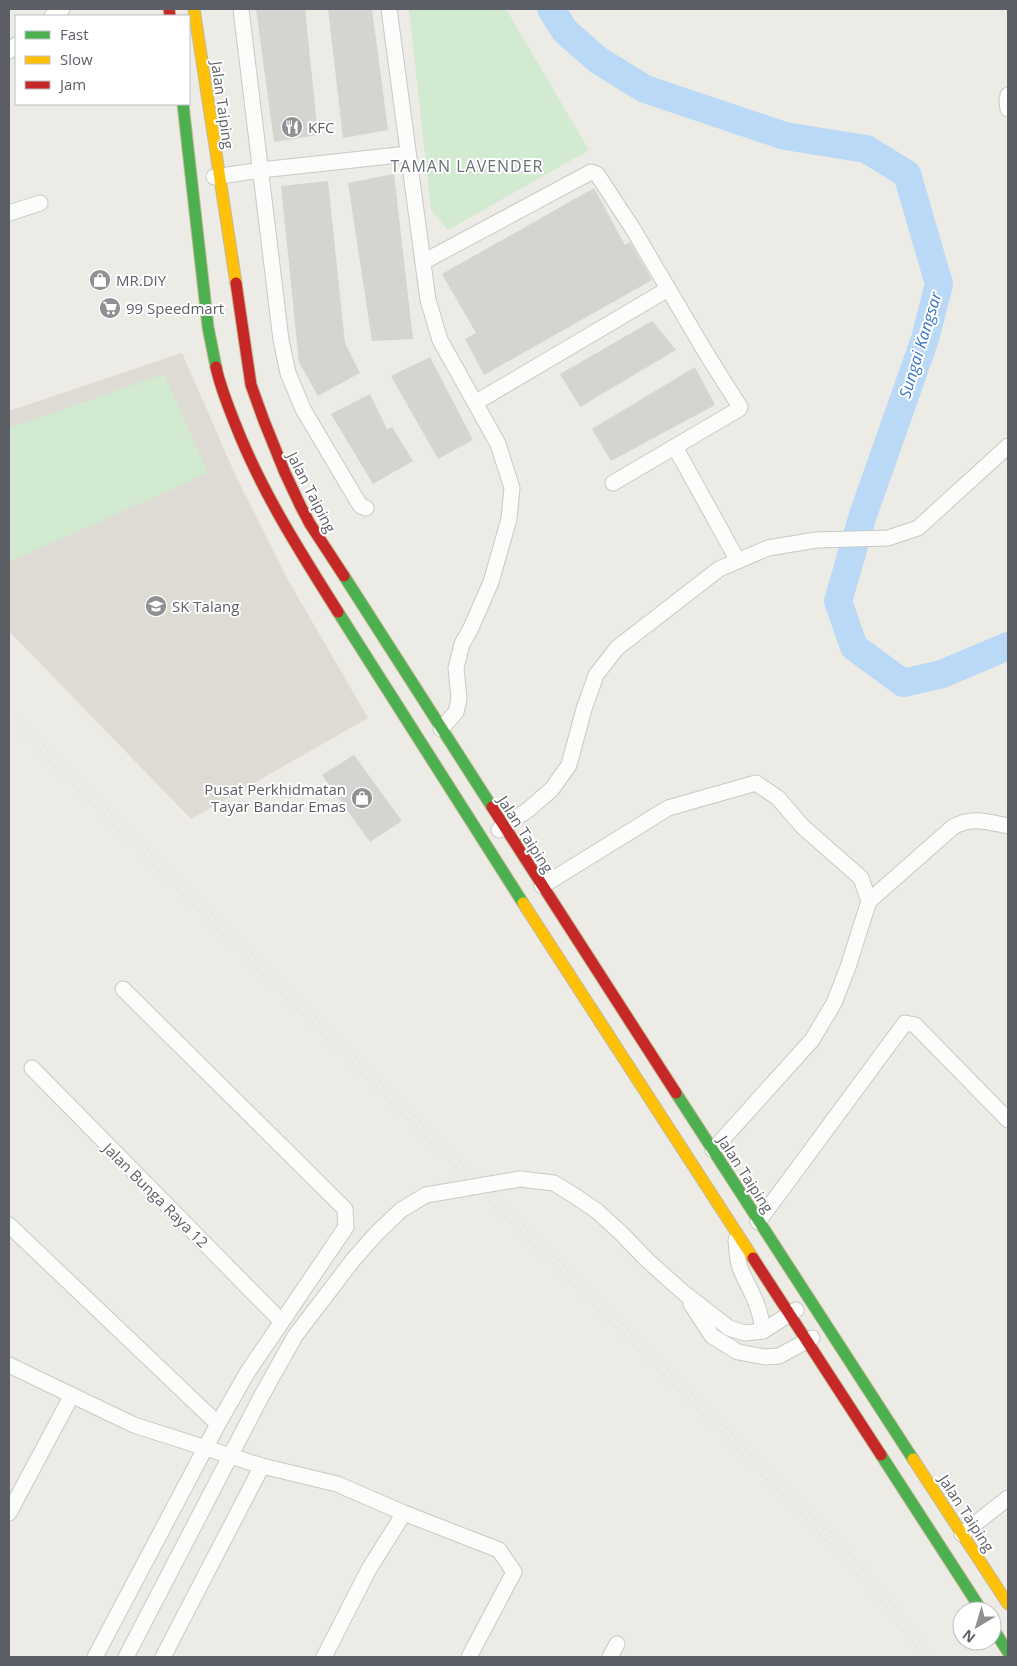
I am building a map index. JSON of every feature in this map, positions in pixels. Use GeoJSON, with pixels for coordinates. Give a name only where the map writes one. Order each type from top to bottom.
{"type":"FeatureCollection","features":[{"type":"Feature","properties":{"kind":"highway","name":"Jalan Taiping"},"geometry":{"type":"LineString","coordinates":[[194,9],[251,386],[269,439],[288,482],[310,524],[441,729],[758,1222],[1008,1604]]}},
{"type":"Feature","properties":{"kind":"highway"},"geometry":{"type":"LineString","coordinates":[[182,105],[208,327],[220,384],[246,452],[287,531],[483,840],[975,1601]]}},
{"type":"Feature","properties":{"kind":"street"},"geometry":{"type":"LineString","coordinates":[[241,9],[281,340],[288,373],[303,409],[358,502],[366,508]]}},
{"type":"Feature","properties":{"kind":"street"},"geometry":{"type":"LineString","coordinates":[[389,9],[428,300],[440,340],[498,444],[512,488],[510,519],[491,582],[462,644],[456,668],[460,699],[456,712],[441,729]]}},
{"type":"Feature","properties":{"kind":"street"},"geometry":{"type":"LineString","coordinates":[[1008,95],[1008,109]]}},
{"type":"Feature","properties":{"kind":"street"},"geometry":{"type":"LineString","coordinates":[[192,180],[261,170],[408,154]]}},
{"type":"Feature","properties":{"kind":"street"},"geometry":{"type":"LineString","coordinates":[[423,262],[591,172],[600,178],[633,229],[740,407],[613,483]]}},
{"type":"Feature","properties":{"kind":"street"},"geometry":{"type":"LineString","coordinates":[[9,213],[40,203]]}},
{"type":"Feature","properties":{"kind":"street"},"geometry":{"type":"LineString","coordinates":[[476,403],[668,289]]}},
{"type":"Feature","properties":{"kind":"street"},"geometry":{"type":"LineString","coordinates":[[483,840],[529,809],[552,789],[569,765],[596,675],[617,648],[719,569],[768,548],[816,540],[888,538],[918,528],[1008,446]]}},
{"type":"Feature","properties":{"kind":"street"},"geometry":{"type":"LineString","coordinates":[[675,447],[738,561]]}},
{"type":"Feature","properties":{"kind":"street"},"geometry":{"type":"LineString","coordinates":[[542,886],[668,808],[756,783],[778,798],[802,826],[861,878],[869,901]]}},
{"type":"Feature","properties":{"kind":"street"},"geometry":{"type":"LineString","coordinates":[[713,1150],[812,1040],[834,1003],[848,967],[869,901],[961,822],[980,820],[1008,826]]}},
{"type":"Feature","properties":{"kind":"street"},"geometry":{"type":"LineString","coordinates":[[95,1657],[204,1448],[247,1373],[346,1227],[345,1209],[123,989]]}},
{"type":"Feature","properties":{"kind":"street"},"geometry":{"type":"LineString","coordinates":[[758,1222],[905,1023],[915,1025],[1008,1120]]}},
{"type":"Feature","properties":{"kind":"street","name":"Jalan Bunga Raya 12"},"geometry":{"type":"LineString","coordinates":[[32,1068],[281,1321]]}},
{"type":"Feature","properties":{"kind":"street"},"geometry":{"type":"LineString","coordinates":[[126,1657],[262,1395],[296,1336],[353,1260],[376,1234],[401,1210],[426,1195],[520,1179],[554,1183],[575,1196],[616,1228],[647,1260],[684,1293],[729,1328],[745,1333],[763,1331],[811,1302]]}},
{"type":"Feature","properties":{"kind":"street"},"geometry":{"type":"LineString","coordinates":[[9,1225],[218,1424]]}},
{"type":"Feature","properties":{"kind":"street"},"geometry":{"type":"LineString","coordinates":[[734,1229],[739,1266],[756,1299],[763,1331]]}},
{"type":"Feature","properties":{"kind":"street"},"geometry":{"type":"LineString","coordinates":[[684,1293],[712,1336],[738,1352],[765,1357],[779,1356],[828,1328]]}},
{"type":"Feature","properties":{"kind":"street"},"geometry":{"type":"LineString","coordinates":[[9,1364],[134,1425],[262,1466],[338,1484],[404,1513],[499,1550],[514,1572],[469,1657]]}},
{"type":"Feature","properties":{"kind":"street"},"geometry":{"type":"LineString","coordinates":[[9,1513],[72,1396]]}},
{"type":"Feature","properties":{"kind":"street"},"geometry":{"type":"LineString","coordinates":[[162,1657],[262,1466]]}},
{"type":"Feature","properties":{"kind":"street"},"geometry":{"type":"LineString","coordinates":[[962,1534],[1008,1498]]}},
{"type":"Feature","properties":{"kind":"street"},"geometry":{"type":"LineString","coordinates":[[324,1657],[369,1569],[404,1513]]}},
{"type":"Feature","properties":{"kind":"shaded area","name":"SK Talang"},"geometry":{"type":"Polygon","coordinates":[[[182,353],[238,481],[288,580],[368,718],[191,819],[9,631],[9,411],[182,353]]]}},
{"type":"Feature","properties":{"kind":"green space"},"geometry":{"type":"Polygon","coordinates":[[[409,9],[506,9],[589,150],[448,230],[431,210],[409,9]]]}},
{"type":"Feature","properties":{"kind":"green space"},"geometry":{"type":"Polygon","coordinates":[[[164,374],[208,473],[9,562],[9,428],[164,374]]]}},
{"type":"Feature","properties":{"kind":"building"},"geometry":{"type":"Polygon","coordinates":[[[256,9],[305,9],[318,135],[274,142],[256,9]]]}},
{"type":"Feature","properties":{"kind":"building"},"geometry":{"type":"Polygon","coordinates":[[[328,9],[372,9],[388,130],[343,138],[328,9]]]}},
{"type":"Feature","properties":{"kind":"building"},"geometry":{"type":"Polygon","coordinates":[[[394,174],[413,339],[372,341],[348,183],[394,174]]]}},
{"type":"Feature","properties":{"kind":"building"},"geometry":{"type":"Polygon","coordinates":[[[328,181],[345,343],[360,373],[318,396],[299,362],[281,186],[328,181]]]}},
{"type":"Feature","properties":{"kind":"building"},"geometry":{"type":"Polygon","coordinates":[[[594,188],[625,245],[630,242],[652,280],[484,375],[465,339],[476,333],[442,274],[594,188]]]}},
{"type":"Feature","properties":{"kind":"building"},"geometry":{"type":"Polygon","coordinates":[[[652,321],[676,350],[580,407],[560,374],[652,321]]]}},
{"type":"Feature","properties":{"kind":"building"},"geometry":{"type":"Polygon","coordinates":[[[430,357],[473,440],[438,459],[391,376],[430,357]]]}},
{"type":"Feature","properties":{"kind":"building"},"geometry":{"type":"Polygon","coordinates":[[[695,367],[715,405],[611,461],[592,429],[695,367]]]}},
{"type":"Feature","properties":{"kind":"building"},"geometry":{"type":"Polygon","coordinates":[[[370,394],[387,429],[392,427],[413,461],[373,484],[331,414],[370,394]]]}},
{"type":"Feature","properties":{"kind":"building","name":"Pusat Perkhidmatan Tayar Bandar Emas"},"geometry":{"type":"Polygon","coordinates":[[[354,755],[402,821],[370,842],[322,775],[354,755]]]}},
{"type":"Feature","properties":{"kind":"waterway","name":"Sungai Kangsar"},"geometry":{"type":"LineString","coordinates":[[551,9],[565,31],[598,60],[645,89],[785,136],[866,149],[907,174],[939,284],[925,339],[863,515],[838,601],[854,647],[903,683],[942,674],[1008,646]]}},
{"type":"Feature","properties":{"kind":"railway"},"geometry":{"type":"LineString","coordinates":[[9,710],[833,1535],[878,1585],[934,1657]]}},
{"type":"Feature","properties":{"kind":"railway"},"geometry":{"type":"LineString","coordinates":[[9,722],[827,1541],[873,1592],[925,1657]]}},
{"type":"Feature","properties":{"kind":"traffic: fast"},"geometry":{"type":"LineString","coordinates":[[183,105],[208,327],[216,367]]}},
{"type":"Feature","properties":{"kind":"traffic: fast"},"geometry":{"type":"LineString","coordinates":[[344,576],[492,807]]}},
{"type":"Feature","properties":{"kind":"traffic: fast"},"geometry":{"type":"LineString","coordinates":[[338,612],[523,903]]}},
{"type":"Feature","properties":{"kind":"traffic: fast"},"geometry":{"type":"LineString","coordinates":[[676,1093],[913,1459]]}},
{"type":"Feature","properties":{"kind":"traffic: fast"},"geometry":{"type":"LineString","coordinates":[[881,1455],[976,1601]]}},
{"type":"Feature","properties":{"kind":"traffic: fast"},"geometry":{"type":"LineString","coordinates":[[1002,1643],[1008,1652]]}},
{"type":"Feature","properties":{"kind":"traffic: slow"},"geometry":{"type":"LineString","coordinates":[[194,9],[236,283]]}},
{"type":"Feature","properties":{"kind":"traffic: slow"},"geometry":{"type":"LineString","coordinates":[[523,903],[753,1258]]}},
{"type":"Feature","properties":{"kind":"traffic: slow"},"geometry":{"type":"LineString","coordinates":[[913,1459],[1008,1604]]}},
{"type":"Feature","properties":{"kind":"traffic: jam"},"geometry":{"type":"LineString","coordinates":[[169,9],[170,15]]}},
{"type":"Feature","properties":{"kind":"traffic: jam"},"geometry":{"type":"LineString","coordinates":[[236,283],[251,385],[264,421],[301,507],[344,576]]}},
{"type":"Feature","properties":{"kind":"traffic: jam"},"geometry":{"type":"LineString","coordinates":[[216,367],[229,408],[256,471],[295,542],[338,612]]}},
{"type":"Feature","properties":{"kind":"traffic: jam"},"geometry":{"type":"LineString","coordinates":[[492,807],[676,1093]]}},
{"type":"Feature","properties":{"kind":"traffic: jam"},"geometry":{"type":"LineString","coordinates":[[753,1258],[881,1455]]}},
{"type":"Feature","properties":{"kind":"place","name":"KFC"},"geometry":{"type":"Point","coordinates":[292,127]}},
{"type":"Feature","properties":{"kind":"place","name":"MR.DIY"},"geometry":{"type":"Point","coordinates":[100,280]}},
{"type":"Feature","properties":{"kind":"place","name":"99 Speedmart"},"geometry":{"type":"Point","coordinates":[110,308]}},
{"type":"Feature","properties":{"kind":"place","name":"SK Talang"},"geometry":{"type":"Point","coordinates":[156,606]}},
{"type":"Feature","properties":{"kind":"place","name":"Pusat Perkhidmatan Tayar Bandar Emas"},"geometry":{"type":"Point","coordinates":[362,798]}},
{"type":"Feature","properties":{"kind":"district","name":"TAMAN LAVENDER"},"geometry":{"type":"Point","coordinates":[467,166]}}]}
